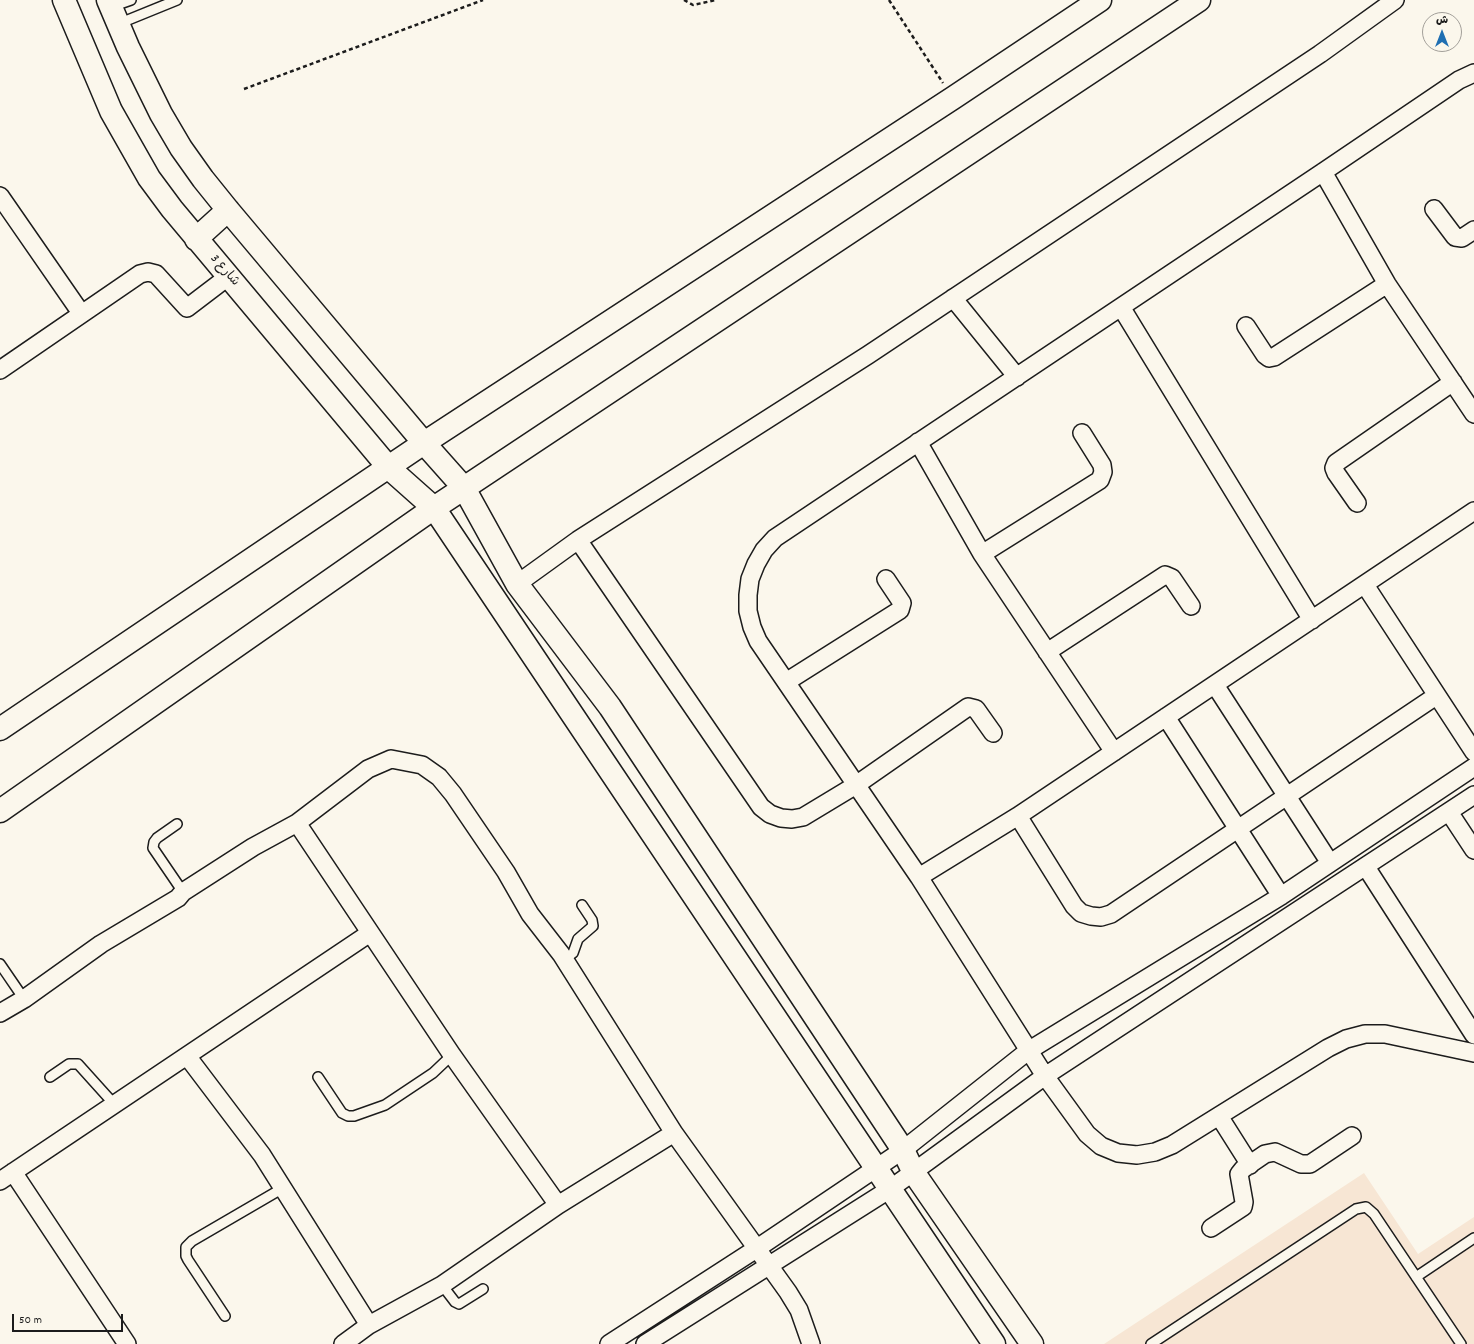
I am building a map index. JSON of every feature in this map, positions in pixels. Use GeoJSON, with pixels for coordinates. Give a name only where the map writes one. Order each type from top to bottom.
{"type":"FeatureCollection","features":[{"type":"Feature","properties":{"kind":"street","name":"شارع 3"},"geometry":{"type":"LineString","coordinates":[[64,0],[111,111],[129,145],[163,197],[196,239],[229,276],[388,468],[434,508],[994,1344]]}},
{"type":"Feature","properties":{"kind":"street"},"geometry":{"type":"LineString","coordinates":[[0,729],[424,443],[953,98],[1100,0]]}},
{"type":"Feature","properties":{"kind":"street"},"geometry":{"type":"LineString","coordinates":[[0,811],[434,508],[1199,0]]}},
{"type":"Feature","properties":{"kind":"street"},"geometry":{"type":"LineString","coordinates":[[517,584],[578,540],[868,355],[1320,54],[1395,0]]}},
{"type":"Feature","properties":{"kind":"street"},"geometry":{"type":"LineString","coordinates":[[112,10],[161,114],[181,148],[203,180],[424,443],[464,488],[517,584],[610,707],[903,1150],[914,1173],[1032,1344]]}},
{"type":"Feature","properties":{"kind":"street"},"geometry":{"type":"LineString","coordinates":[[1474,73],[1459,80],[1324,172],[775,538],[764,550],[756,564],[750,579],[748,595],[748,611],[752,627],[758,641],[919,877],[1028,1051],[1087,1134],[1101,1146],[1118,1153],[1137,1155],[1155,1152],[1172,1145],[1328,1048],[1352,1037],[1365,1034],[1385,1034],[1474,1053]]}},
{"type":"Feature","properties":{"kind":"street"},"geometry":{"type":"LineString","coordinates":[[1324,172],[1387,284],[1474,414]]}},
{"type":"Feature","properties":{"kind":"street"},"geometry":{"type":"LineString","coordinates":[[0,196],[81,313]]}},
{"type":"Feature","properties":{"kind":"street"},"geometry":{"type":"LineString","coordinates":[[1434,209],[1455,237],[1462,238],[1474,230]]}},
{"type":"Feature","properties":{"kind":"street"},"geometry":{"type":"LineString","coordinates":[[196,239],[228,210]]}},
{"type":"Feature","properties":{"kind":"street"},"geometry":{"type":"LineString","coordinates":[[0,370],[81,313],[144,272],[156,274],[187,308],[229,276]]}},
{"type":"Feature","properties":{"kind":"street"},"geometry":{"type":"LineString","coordinates":[[1246,326],[1265,355],[1270,358],[1274,358],[1387,284]]}},
{"type":"Feature","properties":{"kind":"street"},"geometry":{"type":"LineString","coordinates":[[953,298],[1017,377]]}},
{"type":"Feature","properties":{"kind":"street"},"geometry":{"type":"LineString","coordinates":[[1121,307],[1312,620]]}},
{"type":"Feature","properties":{"kind":"street"},"geometry":{"type":"LineString","coordinates":[[1357,503],[1336,473],[1334,468],[1336,463],[1453,382]]}},
{"type":"Feature","properties":{"kind":"street"},"geometry":{"type":"LineString","coordinates":[[982,554],[1100,480],[1103,472],[1102,465],[1082,433]]}},
{"type":"Feature","properties":{"kind":"street"},"geometry":{"type":"LineString","coordinates":[[918,442],[982,554],[1114,752]]}},
{"type":"Feature","properties":{"kind":"street"},"geometry":{"type":"LineString","coordinates":[[919,877],[1018,816],[1474,511]]}},
{"type":"Feature","properties":{"kind":"street"},"geometry":{"type":"LineString","coordinates":[[578,540],[761,807],[770,814],[781,818],[792,819],[804,817],[856,784],[968,707],[976,709],[993,733]]}},
{"type":"Feature","properties":{"kind":"street"},"geometry":{"type":"LineString","coordinates":[[1047,652],[1165,575],[1172,578],[1191,606]]}},
{"type":"Feature","properties":{"kind":"street"},"geometry":{"type":"LineString","coordinates":[[786,682],[900,610],[902,603],[886,579]]}},
{"type":"Feature","properties":{"kind":"street"},"geometry":{"type":"LineString","coordinates":[[1365,585],[1436,696],[1474,752]]}},
{"type":"Feature","properties":{"kind":"street"},"geometry":{"type":"LineString","coordinates":[[1215,685],[1330,863]]}},
{"type":"Feature","properties":{"kind":"street"},"geometry":{"type":"LineString","coordinates":[[1018,816],[1067,897],[1081,913],[1101,917],[1111,914],[1436,696]]}},
{"type":"Feature","properties":{"kind":"street"},"geometry":{"type":"LineString","coordinates":[[1166,718],[1281,896]]}},
{"type":"Feature","properties":{"kind":"street"},"geometry":{"type":"LineString","coordinates":[[0,1013],[24,999],[101,944],[178,898],[183,892],[252,847],[297,823],[368,769],[391,759],[422,765],[439,777],[453,794],[506,872],[530,914],[561,954],[674,1133],[756,1249],[769,1265],[799,1310],[811,1344]]}},
{"type":"Feature","properties":{"kind":"street"},"geometry":{"type":"LineString","coordinates":[[609,1344],[756,1249],[903,1150],[1028,1051],[1281,896],[1474,767]]}},
{"type":"Feature","properties":{"kind":"street"},"geometry":{"type":"LineString","coordinates":[[645,1344],[890,1189],[914,1173],[1045,1076],[1474,795]]}},
{"type":"Feature","properties":{"kind":"street"},"geometry":{"type":"LineString","coordinates":[[1449,812],[1474,850]]}},
{"type":"Feature","properties":{"kind":"street"},"geometry":{"type":"LineString","coordinates":[[297,823],[452,1055],[558,1205]]}},
{"type":"Feature","properties":{"kind":"street"},"geometry":{"type":"LineString","coordinates":[[1366,866],[1469,1017],[1474,1034]]}},
{"type":"Feature","properties":{"kind":"street"},"geometry":{"type":"LineString","coordinates":[[127,1344],[7,1177],[370,933]]}},
{"type":"Feature","properties":{"kind":"street"},"geometry":{"type":"LineString","coordinates":[[187,1056],[262,1155],[369,1325]]}},
{"type":"Feature","properties":{"kind":"street"},"geometry":{"type":"LineString","coordinates":[[1219,1116],[1250,1165]]}},
{"type":"Feature","properties":{"kind":"street"},"geometry":{"type":"LineString","coordinates":[[343,1344],[369,1325],[442,1285],[558,1205],[674,1133]]}},
{"type":"Feature","properties":{"kind":"street"},"geometry":{"type":"LineString","coordinates":[[1211,1228],[1243,1207],[1244,1202],[1239,1174],[1250,1165],[1271,1152],[1278,1153],[1301,1164],[1310,1164],[1352,1136]]}},
{"type":"Feature","properties":{"kind":"lane"},"geometry":{"type":"LineString","coordinates":[[112,10],[131,0]]}},
{"type":"Feature","properties":{"kind":"lane"},"geometry":{"type":"LineString","coordinates":[[112,10],[177,0]]}},
{"type":"Feature","properties":{"kind":"lane"},"geometry":{"type":"LineString","coordinates":[[177,824],[157,838],[154,842],[153,848],[183,892]]}},
{"type":"Feature","properties":{"kind":"lane"},"geometry":{"type":"LineString","coordinates":[[561,954],[569,956],[573,954],[578,940],[593,926],[592,920],[582,905]]}},
{"type":"Feature","properties":{"kind":"lane"},"geometry":{"type":"LineString","coordinates":[[0,964],[24,999]]}},
{"type":"Feature","properties":{"kind":"lane"},"geometry":{"type":"LineString","coordinates":[[318,1077],[342,1113],[348,1116],[354,1116],[385,1106],[433,1073],[452,1055]]}},
{"type":"Feature","properties":{"kind":"lane"},"geometry":{"type":"LineString","coordinates":[[50,1077],[69,1064],[78,1064],[114,1104]]}},
{"type":"Feature","properties":{"kind":"lane"},"geometry":{"type":"LineString","coordinates":[[225,1316],[188,1260],[186,1256],[186,1247],[192,1241],[283,1188]]}},
{"type":"Feature","properties":{"kind":"lane"},"geometry":{"type":"LineString","coordinates":[[1151,1344],[1356,1209],[1366,1207],[1374,1214],[1461,1344]]}},
{"type":"Feature","properties":{"kind":"lane"},"geometry":{"type":"LineString","coordinates":[[1416,1277],[1474,1238]]}},
{"type":"Feature","properties":{"kind":"lane"},"geometry":{"type":"LineString","coordinates":[[442,1285],[455,1302],[459,1304],[483,1289]]}},
{"type":"Feature","properties":{"kind":"path"},"geometry":{"type":"LineString","coordinates":[[244,89],[483,0]]}},
{"type":"Feature","properties":{"kind":"path"},"geometry":{"type":"LineString","coordinates":[[684,0],[693,5],[716,0]]}},
{"type":"Feature","properties":{"kind":"path"},"geometry":{"type":"LineString","coordinates":[[889,0],[953,98]]}},
{"type":"Feature","properties":{"kind":"shaded area"},"geometry":{"type":"Polygon","coordinates":[[[1364,1173],[1418,1254],[1474,1217],[1474,1344],[1104,1344],[1364,1173]]]}}]}
